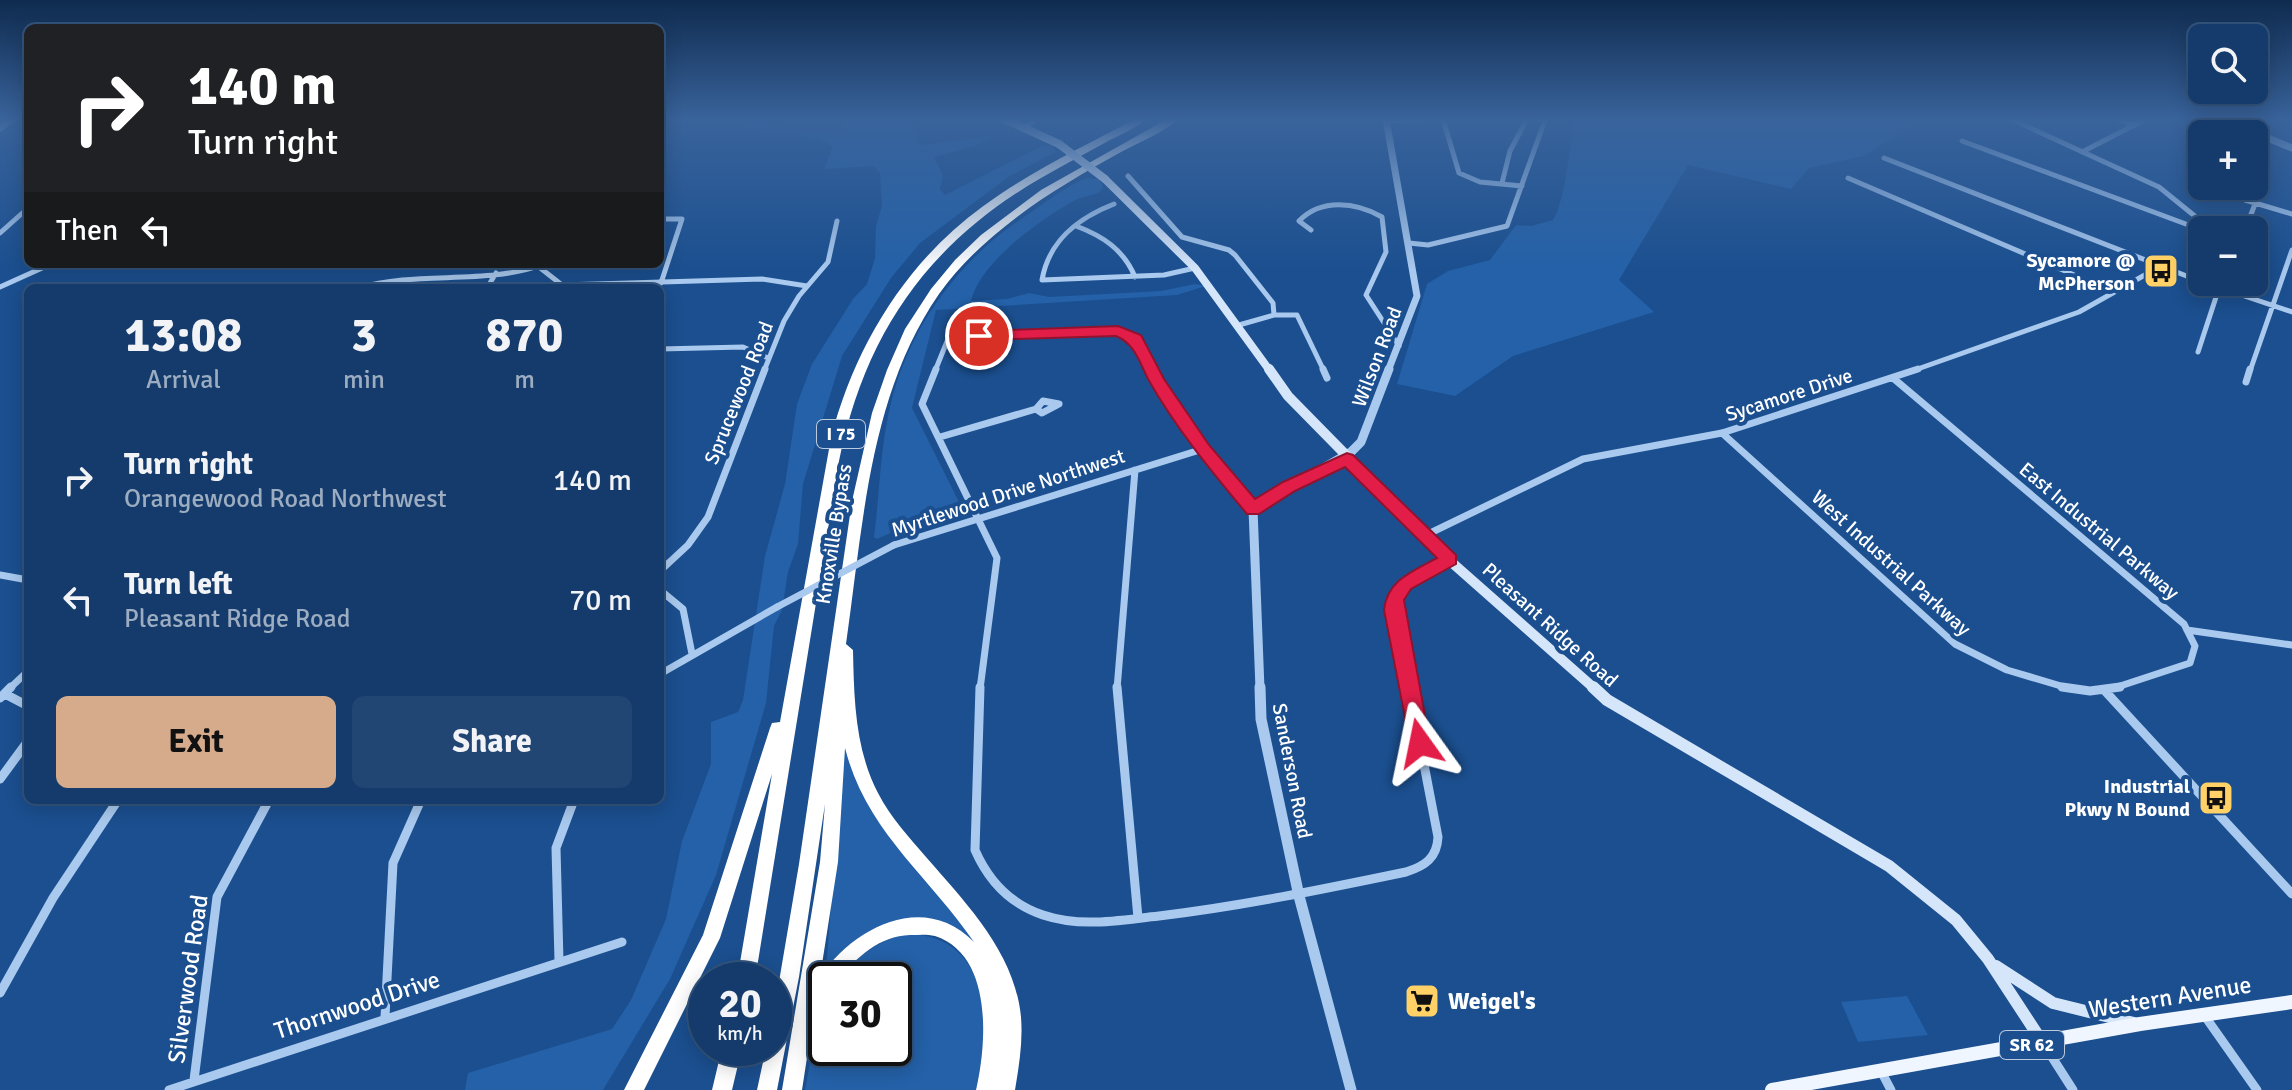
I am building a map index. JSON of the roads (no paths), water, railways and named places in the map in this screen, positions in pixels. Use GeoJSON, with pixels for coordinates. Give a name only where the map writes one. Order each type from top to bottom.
{"type":"FeatureCollection","features":[{"type":"Feature","properties":{"kind":"highway","name":"Knoxville Bypass"},"geometry":{"type":"LineString","coordinates":[[749,962],[764,881],[793,674],[831,471],[855,378],[879,329],[907,286],[933,257],[984,212],[1056,170]]}},
{"type":"Feature","properties":{"kind":"highway","name":"Knoxville Bypass"},"geometry":{"type":"LineString","coordinates":[[767,1090],[799,917],[865,469],[887,378],[909,332],[937,289],[971,250],[1007,220],[1090,170]]}},
{"type":"Feature","properties":{"kind":"highway"},"geometry":{"type":"LineString","coordinates":[[845,607],[846,723],[857,764],[872,800],[988,946],[1005,979],[1011,999],[1014,1041],[1005,1090]]}},
{"type":"Feature","properties":{"kind":"highway"},"geometry":{"type":"LineString","coordinates":[[634,1090],[711,938],[766,771],[793,674]]}},
{"type":"Feature","properties":{"kind":"highway"},"geometry":{"type":"LineString","coordinates":[[794,1090],[829,862],[838,722],[844,685]]}},
{"type":"Feature","properties":{"kind":"highway"},"geometry":{"type":"LineString","coordinates":[[844,962],[858,946],[895,928],[923,926],[961,942],[979,964],[991,998],[995,1049],[986,1090]]}},
{"type":"Feature","properties":{"kind":"highway"},"geometry":{"type":"LineString","coordinates":[[794,1090],[808,1035]]}},
{"type":"Feature","properties":{"kind":"highway"},"geometry":{"type":"LineString","coordinates":[[722,1090],[728,1066]]}},
{"type":"Feature","properties":{"kind":"main road","name":"Pleasant Ridge Road"},"geometry":{"type":"LineString","coordinates":[[1093,170],[1195,268],[1288,396],[1449,560],[1607,700],[1889,866],[1956,920],[1988,959],[2043,1043]]}},
{"type":"Feature","properties":{"kind":"main road"},"geometry":{"type":"LineString","coordinates":[[1988,959],[2024,987],[2053,1003],[2140,1024]]}},
{"type":"Feature","properties":{"kind":"main road","name":"Western Avenue"},"geometry":{"type":"LineString","coordinates":[[1772,1090],[1882,1073],[2140,1024],[2292,1002]]}},
{"type":"Feature","properties":{"kind":"street","name":"Wilson Road"},"geometry":{"type":"LineString","coordinates":[[1347,459],[1361,442],[1417,296],[1395,170]]}},
{"type":"Feature","properties":{"kind":"street"},"geometry":{"type":"LineString","coordinates":[[1458,170],[1475,181],[1522,186]]}},
{"type":"Feature","properties":{"kind":"street"},"geometry":{"type":"LineString","coordinates":[[1502,183],[1505,170]]}},
{"type":"Feature","properties":{"kind":"street"},"geometry":{"type":"LineString","coordinates":[[1411,254],[1428,245],[1505,228],[1528,170]]}},
{"type":"Feature","properties":{"kind":"street"},"geometry":{"type":"LineString","coordinates":[[1914,170],[2188,277]]}},
{"type":"Feature","properties":{"kind":"street"},"geometry":{"type":"LineString","coordinates":[[2040,170],[2188,225]]}},
{"type":"Feature","properties":{"kind":"street"},"geometry":{"type":"LineString","coordinates":[[2121,170],[2159,187],[2195,216]]}},
{"type":"Feature","properties":{"kind":"street"},"geometry":{"type":"LineString","coordinates":[[1128,176],[1156,214],[1173,224],[1182,237],[1229,250],[1235,255],[1273,303],[1274,315]]}},
{"type":"Feature","properties":{"kind":"street"},"geometry":{"type":"LineString","coordinates":[[1848,178],[1960,223],[1988,240],[2114,292]]}},
{"type":"Feature","properties":{"kind":"street"},"geometry":{"type":"LineString","coordinates":[[2249,200],[2292,214]]}},
{"type":"Feature","properties":{"kind":"street"},"geometry":{"type":"LineString","coordinates":[[1114,204],[1076,226],[1048,250],[1042,280],[1135,277],[1195,268]]}},
{"type":"Feature","properties":{"kind":"street"},"geometry":{"type":"LineString","coordinates":[[2250,216],[2255,204]]}},
{"type":"Feature","properties":{"kind":"street"},"geometry":{"type":"LineString","coordinates":[[1311,230],[1299,221],[1300,217],[1309,211],[1330,207],[1369,209],[1382,217],[1386,252],[1366,295],[1399,346]]}},
{"type":"Feature","properties":{"kind":"street"},"geometry":{"type":"LineString","coordinates":[[0,233],[24,212]]}},
{"type":"Feature","properties":{"kind":"street"},"geometry":{"type":"LineString","coordinates":[[1141,219],[1156,214]]}},
{"type":"Feature","properties":{"kind":"street"},"geometry":{"type":"LineString","coordinates":[[661,283],[682,219],[664,219]]}},
{"type":"Feature","properties":{"kind":"street","name":"Sprucewood Road"},"geometry":{"type":"LineString","coordinates":[[664,567],[688,545],[708,517],[768,358],[791,308],[828,262],[837,221]]}},
{"type":"Feature","properties":{"kind":"street"},"geometry":{"type":"LineString","coordinates":[[1076,226],[1110,243],[1130,263],[1135,277]]}},
{"type":"Feature","properties":{"kind":"street"},"geometry":{"type":"LineString","coordinates":[[1409,243],[1428,245]]}},
{"type":"Feature","properties":{"kind":"street"},"geometry":{"type":"LineString","coordinates":[[2246,382],[2292,250]]}},
{"type":"Feature","properties":{"kind":"street","name":"Sycamore Drive"},"geometry":{"type":"LineString","coordinates":[[1424,536],[1583,459],[1722,433],[1893,378],[2079,312],[2159,267]]}},
{"type":"Feature","properties":{"kind":"street"},"geometry":{"type":"LineString","coordinates":[[0,275],[3,284],[41,268]]}},
{"type":"Feature","properties":{"kind":"street"},"geometry":{"type":"LineString","coordinates":[[369,284],[525,268]]}},
{"type":"Feature","properties":{"kind":"street"},"geometry":{"type":"LineString","coordinates":[[545,268],[561,284]]}},
{"type":"Feature","properties":{"kind":"street"},"geometry":{"type":"LineString","coordinates":[[489,284],[496,273]]}},
{"type":"Feature","properties":{"kind":"street"},"geometry":{"type":"LineString","coordinates":[[612,284],[762,279],[807,286]]}},
{"type":"Feature","properties":{"kind":"street"},"geometry":{"type":"LineString","coordinates":[[2198,352],[2218,296]]}},
{"type":"Feature","properties":{"kind":"street"},"geometry":{"type":"LineString","coordinates":[[2245,296],[2292,312]]}},
{"type":"Feature","properties":{"kind":"street"},"geometry":{"type":"LineString","coordinates":[[1239,325],[1274,315],[1297,315],[1327,378]]}},
{"type":"Feature","properties":{"kind":"street"},"geometry":{"type":"LineString","coordinates":[[1347,459],[1289,486],[1253,509],[1203,449],[1157,380],[1136,339],[1118,331],[948,339],[922,404],[994,547],[997,571],[981,667],[975,850],[986,874],[1009,897],[1039,916],[1077,924],[1299,896],[1406,872],[1429,863],[1435,855],[1438,837],[1394,610],[1395,599],[1404,584],[1449,560]]}},
{"type":"Feature","properties":{"kind":"street"},"geometry":{"type":"LineString","coordinates":[[664,349],[743,347],[768,358]]}},
{"type":"Feature","properties":{"kind":"street","name":"East Industrial Parkway"},"geometry":{"type":"LineString","coordinates":[[1893,378],[2184,624],[2187,630]]}},
{"type":"Feature","properties":{"kind":"street"},"geometry":{"type":"LineString","coordinates":[[940,437],[1036,409]]}},
{"type":"Feature","properties":{"kind":"street","name":"West Industrial Parkway"},"geometry":{"type":"LineString","coordinates":[[1722,433],[1955,644],[2019,675],[2105,691]]}},
{"type":"Feature","properties":{"kind":"street","name":"Myrtlewood Drive Northwest"},"geometry":{"type":"LineString","coordinates":[[664,672],[894,545],[1203,449]]}},
{"type":"Feature","properties":{"kind":"street"},"geometry":{"type":"LineString","coordinates":[[1135,470],[1116,703],[1138,918]]}},
{"type":"Feature","properties":{"kind":"street","name":"Sanderson Road"},"geometry":{"type":"LineString","coordinates":[[1253,509],[1261,719],[1299,896],[1351,1090]]}},
{"type":"Feature","properties":{"kind":"street"},"geometry":{"type":"LineString","coordinates":[[0,575],[24,579]]}},
{"type":"Feature","properties":{"kind":"street"},"geometry":{"type":"LineString","coordinates":[[664,593],[683,609],[692,654]]}},
{"type":"Feature","properties":{"kind":"street"},"geometry":{"type":"LineString","coordinates":[[2187,630],[2292,645]]}},
{"type":"Feature","properties":{"kind":"street"},"geometry":{"type":"LineString","coordinates":[[2187,630],[2195,646],[2190,663],[2105,691],[2292,894]]}},
{"type":"Feature","properties":{"kind":"street"},"geometry":{"type":"LineString","coordinates":[[24,675],[2,696],[24,704]]}},
{"type":"Feature","properties":{"kind":"street"},"geometry":{"type":"LineString","coordinates":[[0,779],[24,746]]}},
{"type":"Feature","properties":{"kind":"street"},"geometry":{"type":"LineString","coordinates":[[0,993],[53,898],[115,804]]}},
{"type":"Feature","properties":{"kind":"street","name":"Silverwood Road"},"geometry":{"type":"LineString","coordinates":[[194,1080],[217,897],[267,804]]}},
{"type":"Feature","properties":{"kind":"street"},"geometry":{"type":"LineString","coordinates":[[385,1017],[391,872],[419,804]]}},
{"type":"Feature","properties":{"kind":"street"},"geometry":{"type":"LineString","coordinates":[[559,961],[556,848],[572,804]]}},
{"type":"Feature","properties":{"kind":"street","name":"Thornwood Drive"},"geometry":{"type":"LineString","coordinates":[[169,1090],[622,942]]}},
{"type":"Feature","properties":{"kind":"street"},"geometry":{"type":"LineString","coordinates":[[2204,1015],[2257,1090]]}},
{"type":"Feature","properties":{"kind":"street"},"geometry":{"type":"LineString","coordinates":[[2043,1043],[2073,1090]]}},
{"type":"Feature","properties":{"kind":"street"},"geometry":{"type":"LineString","coordinates":[[1882,1073],[1891,1090]]}},
{"type":"Feature","properties":{"kind":"place","name":"Sycamore @ McPherson"},"geometry":{"type":"Point","coordinates":[2161,271]}},
{"type":"Feature","properties":{"kind":"place","name":"Industrial Pkwy N Bound"},"geometry":{"type":"Point","coordinates":[2216,798]}},
{"type":"Feature","properties":{"kind":"place","name":"Weigel's"},"geometry":{"type":"Point","coordinates":[1422,1001]}}]}
